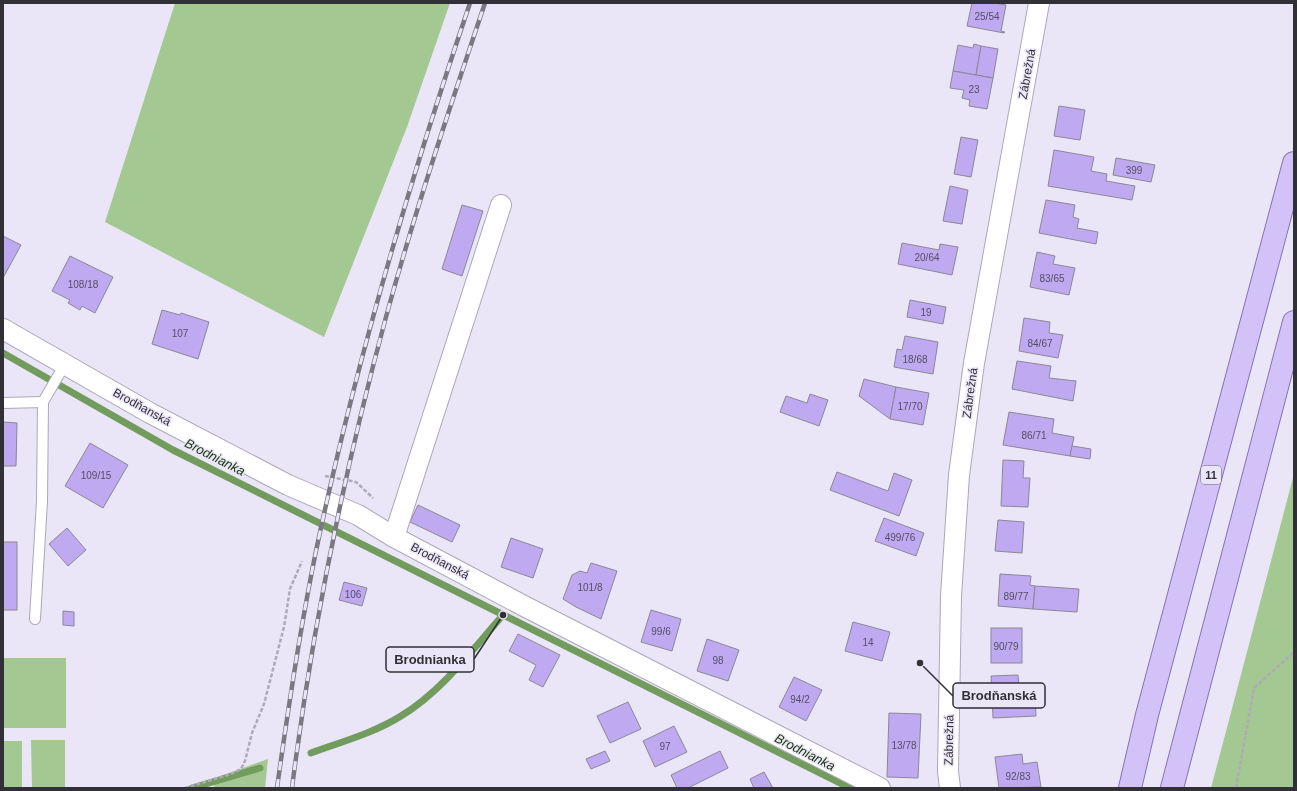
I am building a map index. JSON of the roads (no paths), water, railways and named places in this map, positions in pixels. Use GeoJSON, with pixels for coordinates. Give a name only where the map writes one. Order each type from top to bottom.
{"type":"FeatureCollection","features":[{"type":"Feature","properties":{"kind":"main road","name":"11"},"geometry":{"type":"LineString","coordinates":[[1130,788],[1147,715],[1294,163]]}},
{"type":"Feature","properties":{"kind":"main road"},"geometry":{"type":"LineString","coordinates":[[1172,788],[1294,322]]}},
{"type":"Feature","properties":{"kind":"street","name":"Zábrežná"},"geometry":{"type":"LineString","coordinates":[[950,788],[948,771],[951,596],[960,475],[974,363],[1039,3]]}},
{"type":"Feature","properties":{"kind":"street"},"geometry":{"type":"LineString","coordinates":[[394,537],[501,205]]}},
{"type":"Feature","properties":{"kind":"street","name":"Brodňanská"},"geometry":{"type":"LineString","coordinates":[[3,329],[62,369],[288,485],[358,515],[394,537],[524,606],[880,788]]}},
{"type":"Feature","properties":{"kind":"lane"},"geometry":{"type":"LineString","coordinates":[[35,619],[42,501],[43,402],[62,369]]}},
{"type":"Feature","properties":{"kind":"lane"},"geometry":{"type":"LineString","coordinates":[[3,403],[43,402]]}},
{"type":"Feature","properties":{"kind":"waterway","name":"Brodnianka"},"geometry":{"type":"LineString","coordinates":[[3,353],[173,450],[850,788]]}},
{"type":"Feature","properties":{"kind":"waterway"},"geometry":{"type":"LineString","coordinates":[[311,753],[357,737],[380,727],[391,722],[416,706],[430,695],[456,669],[503,615]]}},
{"type":"Feature","properties":{"kind":"waterway"},"geometry":{"type":"LineString","coordinates":[[192,788],[260,768]]}},
{"type":"Feature","properties":{"kind":"railway"},"geometry":{"type":"LineString","coordinates":[[277,788],[285,729],[310,580],[331,481],[366,343],[405,206],[470,3]]}},
{"type":"Feature","properties":{"kind":"railway"},"geometry":{"type":"LineString","coordinates":[[292,788],[319,610],[356,434],[397,277],[446,120],[485,3]]}},
{"type":"Feature","properties":{"kind":"place","name":"Brodnianka"},"geometry":{"type":"Point","coordinates":[503,615]}},
{"type":"Feature","properties":{"kind":"place","name":"Brodňanská"},"geometry":{"type":"Point","coordinates":[920,663]}}]}
